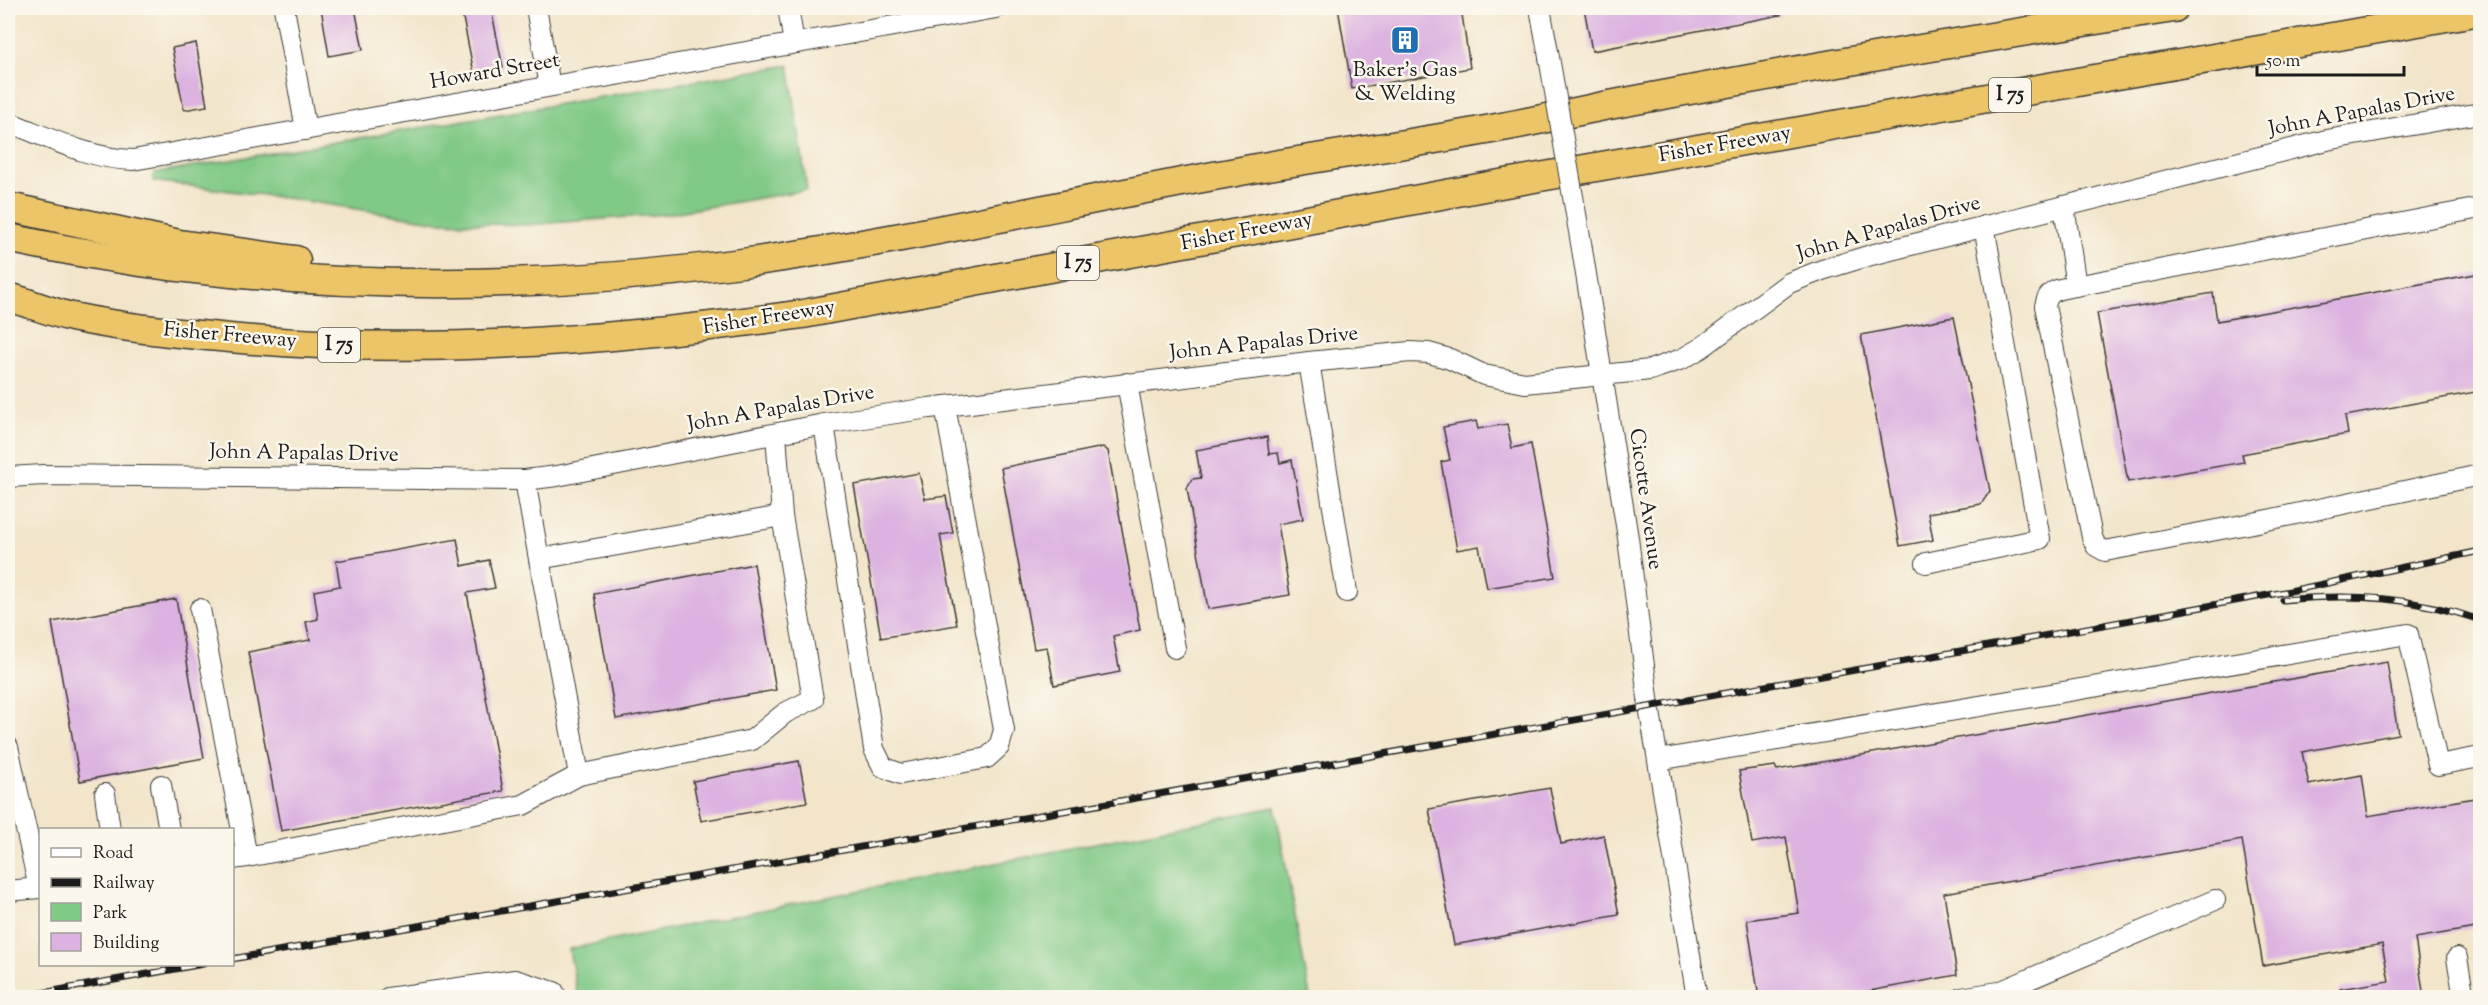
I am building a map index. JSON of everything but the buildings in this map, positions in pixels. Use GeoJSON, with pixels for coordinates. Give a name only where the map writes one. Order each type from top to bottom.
{"type":"FeatureCollection","features":[{"type":"Feature","properties":{"kind":"highway"},"geometry":{"type":"LineString","coordinates":[[8,238],[65,250],[178,267],[303,279],[409,284],[532,281],[654,273],[825,250],[1240,171],[1502,128],[1614,104],[1992,36],[2175,8]]}},
{"type":"Feature","properties":{"kind":"highway","name":"Fisher Freeway"},"geometry":{"type":"LineString","coordinates":[[14,300],[72,316],[129,326],[261,341],[335,345],[418,346],[537,342],[693,330],[803,314],[1500,184],[2481,11]]}},
{"type":"Feature","properties":{"kind":"highway"},"geometry":{"type":"LineString","coordinates":[[8,207],[179,244],[347,265],[409,284]]}},
{"type":"Feature","properties":{"kind":"street"},"geometry":{"type":"LineString","coordinates":[[284,8],[306,130]]}},
{"type":"Feature","properties":{"kind":"street"},"geometry":{"type":"LineString","coordinates":[[536,8],[550,86]]}},
{"type":"Feature","properties":{"kind":"street"},"geometry":{"type":"LineString","coordinates":[[788,8],[794,43]]}},
{"type":"Feature","properties":{"kind":"street","name":"Howard Street"},"geometry":{"type":"LineString","coordinates":[[8,122],[96,155],[114,160],[133,160],[996,8]]}},
{"type":"Feature","properties":{"kind":"street","name":"Cicotte Avenue"},"geometry":{"type":"LineString","coordinates":[[1540,8],[1603,375],[1658,760],[1697,998]]}},
{"type":"Feature","properties":{"kind":"street","name":"John A Papalas Drive"},"geometry":{"type":"LineString","coordinates":[[8,477],[44,474],[525,480],[557,476],[824,424],[945,406],[1127,383],[1410,352],[1429,353],[1450,359],[1484,375],[1525,383],[1650,370],[1682,359],[1701,348],[1789,283],[1822,270],[1871,255],[2327,140],[2481,112]]}},
{"type":"Feature","properties":{"kind":"street"},"geometry":{"type":"LineString","coordinates":[[2064,206],[2076,286]]}},
{"type":"Feature","properties":{"kind":"street"},"geometry":{"type":"LineString","coordinates":[[2481,208],[2052,291],[2047,296],[2045,306],[2092,537],[2096,546],[2105,551],[2253,523],[2481,475]]}},
{"type":"Feature","properties":{"kind":"street"},"geometry":{"type":"LineString","coordinates":[[1926,563],[2040,539],[1984,226]]}},
{"type":"Feature","properties":{"kind":"street"},"geometry":{"type":"LineString","coordinates":[[1309,362],[1347,592]]}},
{"type":"Feature","properties":{"kind":"street"},"geometry":{"type":"LineString","coordinates":[[1127,383],[1175,648]]}},
{"type":"Feature","properties":{"kind":"street"},"geometry":{"type":"LineString","coordinates":[[824,424],[874,749],[883,767],[901,774],[987,759],[999,747],[1004,730],[945,406]]}},
{"type":"Feature","properties":{"kind":"street"},"geometry":{"type":"LineString","coordinates":[[200,609],[240,858],[523,805],[579,775],[752,740],[785,713],[813,699],[782,516],[776,434]]}},
{"type":"Feature","properties":{"kind":"street"},"geometry":{"type":"LineString","coordinates":[[525,480],[579,775]]}},
{"type":"Feature","properties":{"kind":"street"},"geometry":{"type":"LineString","coordinates":[[539,559],[782,516]]}},
{"type":"Feature","properties":{"kind":"street"},"geometry":{"type":"LineString","coordinates":[[1658,760],[2408,634],[2438,765],[2481,757]]}},
{"type":"Feature","properties":{"kind":"street"},"geometry":{"type":"LineString","coordinates":[[8,747],[39,884]]}},
{"type":"Feature","properties":{"kind":"street"},"geometry":{"type":"LineString","coordinates":[[161,785],[169,828]]}},
{"type":"Feature","properties":{"kind":"street"},"geometry":{"type":"LineString","coordinates":[[105,794],[111,828]]}},
{"type":"Feature","properties":{"kind":"street"},"geometry":{"type":"LineString","coordinates":[[8,891],[39,888]]}},
{"type":"Feature","properties":{"kind":"street"},"geometry":{"type":"LineString","coordinates":[[1961,998],[1999,992],[2215,900]]}},
{"type":"Feature","properties":{"kind":"street"},"geometry":{"type":"LineString","coordinates":[[2457,958],[2464,998]]}},
{"type":"Feature","properties":{"kind":"street"},"geometry":{"type":"LineString","coordinates":[[388,998],[515,980],[554,992],[556,998]]}},
{"type":"Feature","properties":{"kind":"green space"},"geometry":{"type":"Polygon","coordinates":[[[789,65],[807,190],[666,214],[526,225],[439,222],[293,199],[153,181],[154,173],[789,65]]]}},
{"type":"Feature","properties":{"kind":"green space"},"geometry":{"type":"Polygon","coordinates":[[[1275,807],[1310,997],[578,997],[569,949],[1275,807]]]}},
{"type":"Feature","properties":{"kind":"railway"},"geometry":{"type":"LineString","coordinates":[[234,959],[1900,662],[2290,591],[2480,551]]}},
{"type":"Feature","properties":{"kind":"railway"},"geometry":{"type":"LineString","coordinates":[[2283,600],[2334,597],[2383,599],[2431,606],[2480,620]]}},
{"type":"Feature","properties":{"kind":"railway"},"geometry":{"type":"LineString","coordinates":[[15,998],[192,966]]}},
{"type":"Feature","properties":{"kind":"place","name":"Baker's Gas & Welding"},"geometry":{"type":"Point","coordinates":[1405,40]}}]}
